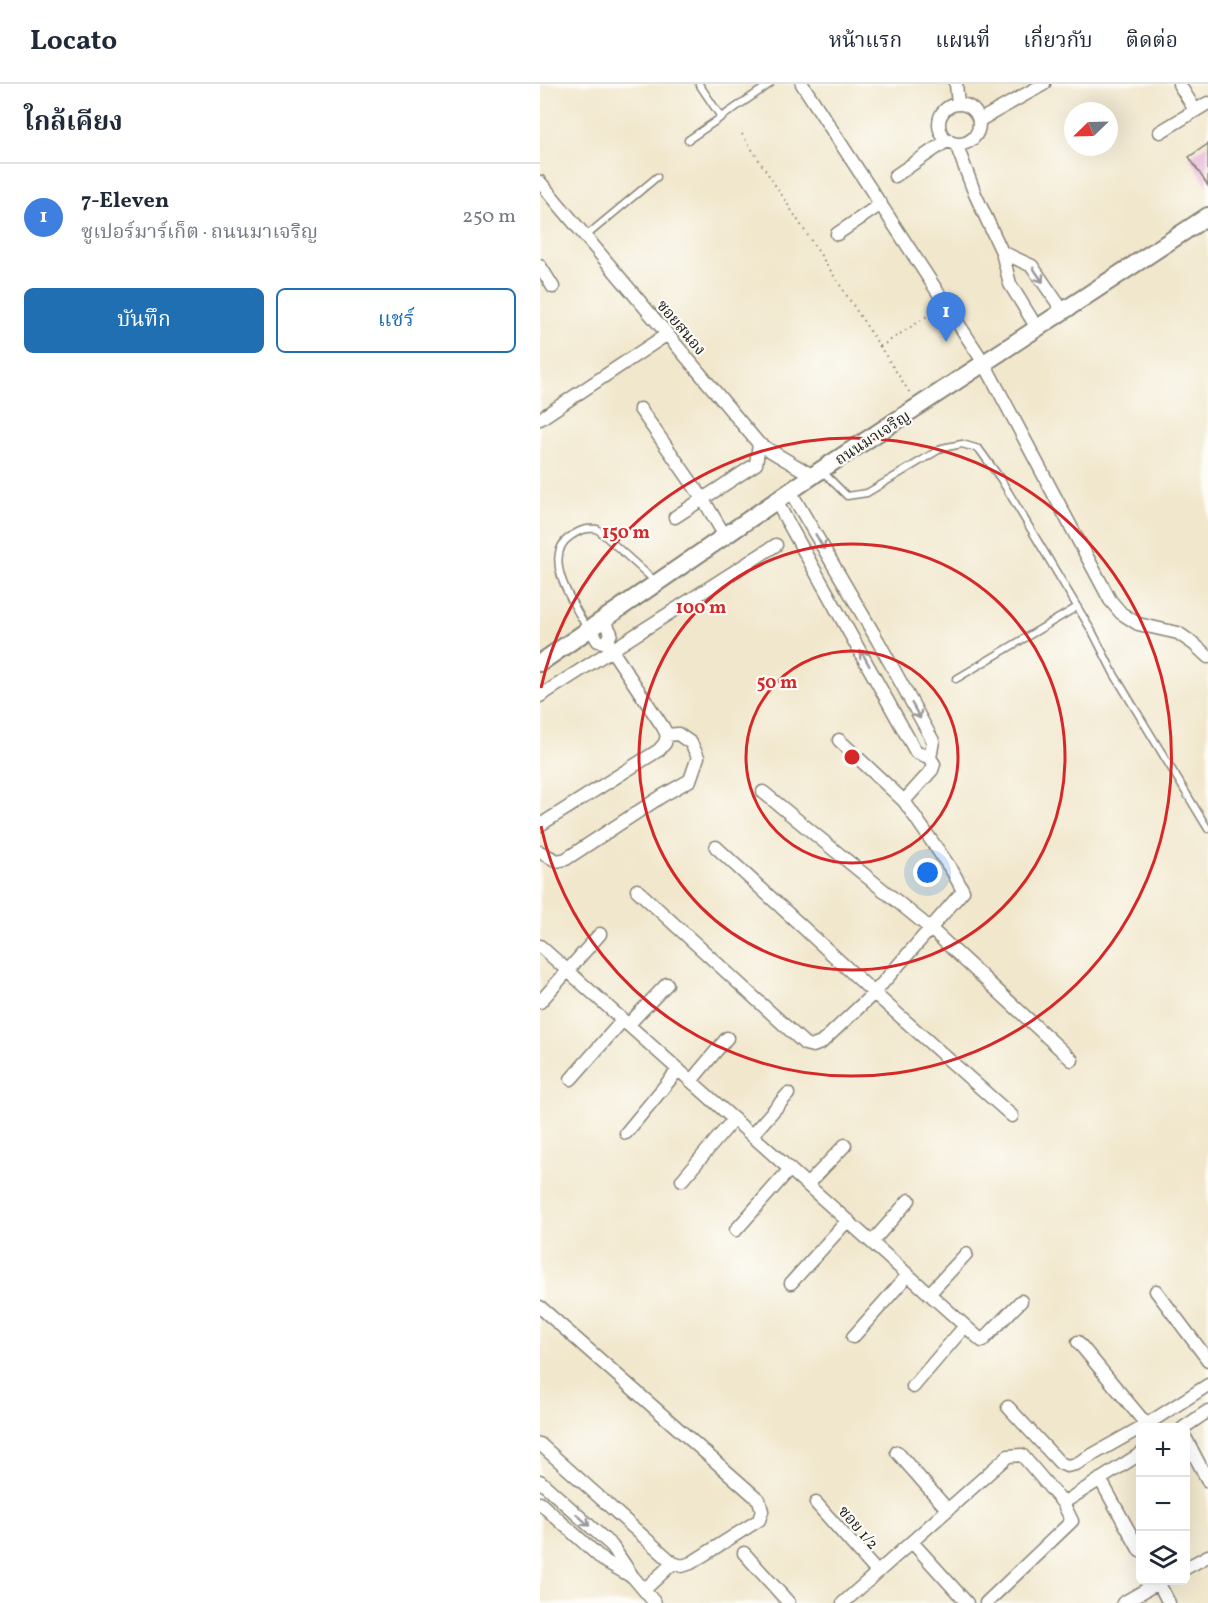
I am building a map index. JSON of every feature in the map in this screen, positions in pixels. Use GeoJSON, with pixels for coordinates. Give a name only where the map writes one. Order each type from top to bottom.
{"type":"FeatureCollection","features":[{"type":"Feature","properties":{"kind":"main road","name":"ถนนมาเจริญ"},"geometry":{"type":"LineString","coordinates":[[540,663],[790,491],[1208,216]]}},
{"type":"Feature","properties":{"kind":"street"},"geometry":{"type":"LineString","coordinates":[[802,84],[984,363],[1110,600],[1121,613],[1138,624],[1178,633],[1208,657]]}},
{"type":"Feature","properties":{"kind":"street"},"geometry":{"type":"LineString","coordinates":[[956,84],[958,104]]}},
{"type":"Feature","properties":{"kind":"street"},"geometry":{"type":"LineString","coordinates":[[980,120],[1044,84]]}},
{"type":"Feature","properties":{"kind":"street"},"geometry":{"type":"LineString","coordinates":[[1179,84],[1195,110]]}},
{"type":"Feature","properties":{"kind":"street"},"geometry":{"type":"LineString","coordinates":[[1160,132],[1208,103]]}},
{"type":"Feature","properties":{"kind":"street"},"geometry":{"type":"LineString","coordinates":[[895,176],[952,142],[964,143],[972,139],[977,133],[980,120],[974,110],[967,105],[951,106],[940,118],[940,127],[943,135],[952,142],[1002,252],[1010,284],[1037,328]]}},
{"type":"Feature","properties":{"kind":"street","name":"ซอยสนอง"},"geometry":{"type":"LineString","coordinates":[[540,182],[759,444],[817,473]]}},
{"type":"Feature","properties":{"kind":"street"},"geometry":{"type":"LineString","coordinates":[[837,234],[881,204]]}},
{"type":"Feature","properties":{"kind":"street"},"geometry":{"type":"LineString","coordinates":[[1002,252],[1032,266],[1063,311]]}},
{"type":"Feature","properties":{"kind":"street"},"geometry":{"type":"LineString","coordinates":[[540,266],[554,287]]}},
{"type":"Feature","properties":{"kind":"street"},"geometry":{"type":"LineString","coordinates":[[540,419],[666,335]]}},
{"type":"Feature","properties":{"kind":"street"},"geometry":{"type":"LineString","coordinates":[[640,409],[703,499],[725,536]]}},
{"type":"Feature","properties":{"kind":"street"},"geometry":{"type":"LineString","coordinates":[[675,517],[756,464],[759,444]]}},
{"type":"Feature","properties":{"kind":"street"},"geometry":{"type":"LineString","coordinates":[[790,491],[878,641],[933,741],[930,758]]}},
{"type":"Feature","properties":{"kind":"street"},"geometry":{"type":"LineString","coordinates":[[776,501],[916,752],[930,758],[934,764],[932,770],[904,801]]}},
{"type":"Feature","properties":{"kind":"street"},"geometry":{"type":"LineString","coordinates":[[540,696],[609,647],[776,544]]}},
{"type":"Feature","properties":{"kind":"street"},"geometry":{"type":"LineString","coordinates":[[540,825],[659,750],[665,743],[667,735],[609,647],[598,641],[595,627]]}},
{"type":"Feature","properties":{"kind":"street"},"geometry":{"type":"LineString","coordinates":[[540,852],[557,861],[566,858],[690,780],[698,758],[691,743],[678,734],[667,735]]}},
{"type":"Feature","properties":{"kind":"street"},"geometry":{"type":"LineString","coordinates":[[637,890],[805,1044],[813,1046],[821,1043],[874,993],[963,891],[953,872],[904,801],[839,740]]}},
{"type":"Feature","properties":{"kind":"street"},"geometry":{"type":"LineString","coordinates":[[763,792],[931,929],[1072,1060]]}},
{"type":"Feature","properties":{"kind":"street"},"geometry":{"type":"LineString","coordinates":[[716,847],[1012,1116]]}},
{"type":"Feature","properties":{"kind":"street"},"geometry":{"type":"LineString","coordinates":[[540,1002],[600,934]]}},
{"type":"Feature","properties":{"kind":"street"},"geometry":{"type":"LineString","coordinates":[[540,946],[982,1341],[1021,1301]]}},
{"type":"Feature","properties":{"kind":"street"},"geometry":{"type":"LineString","coordinates":[[571,1079],[625,1023],[667,984]]}},
{"type":"Feature","properties":{"kind":"street"},"geometry":{"type":"LineString","coordinates":[[691,1081],[727,1038]]}},
{"type":"Feature","properties":{"kind":"street"},"geometry":{"type":"LineString","coordinates":[[626,1133],[678,1070]]}},
{"type":"Feature","properties":{"kind":"street"},"geometry":{"type":"LineString","coordinates":[[752,1135],[788,1094]]}},
{"type":"Feature","properties":{"kind":"street"},"geometry":{"type":"LineString","coordinates":[[682,1180],[734,1119]]}},
{"type":"Feature","properties":{"kind":"street"},"geometry":{"type":"LineString","coordinates":[[808,1184],[845,1145]]}},
{"type":"Feature","properties":{"kind":"street"},"geometry":{"type":"LineString","coordinates":[[736,1230],[790,1168]]}},
{"type":"Feature","properties":{"kind":"street"},"geometry":{"type":"LineString","coordinates":[[872,1242],[909,1200]]}},
{"type":"Feature","properties":{"kind":"street"},"geometry":{"type":"LineString","coordinates":[[791,1282],[848,1220]]}},
{"type":"Feature","properties":{"kind":"street"},"geometry":{"type":"LineString","coordinates":[[929,1294],[966,1254]]}},
{"type":"Feature","properties":{"kind":"street"},"geometry":{"type":"LineString","coordinates":[[853,1337],[908,1275]]}},
{"type":"Feature","properties":{"kind":"street"},"geometry":{"type":"LineString","coordinates":[[1156,1291],[1208,1360]]}},
{"type":"Feature","properties":{"kind":"street"},"geometry":{"type":"LineString","coordinates":[[540,1307],[759,1500],[762,1511],[759,1520],[691,1563],[682,1566],[673,1563],[540,1443]]}},
{"type":"Feature","properties":{"kind":"street"},"geometry":{"type":"LineString","coordinates":[[913,1386],[965,1326]]}},
{"type":"Feature","properties":{"kind":"street"},"geometry":{"type":"LineString","coordinates":[[1077,1342],[1139,1423]]}},
{"type":"Feature","properties":{"kind":"street"},"geometry":{"type":"LineString","coordinates":[[1148,1423],[1208,1385]]}},
{"type":"Feature","properties":{"kind":"street"},"geometry":{"type":"LineString","coordinates":[[1008,1407],[1060,1463],[1067,1466],[1076,1464],[1136,1430]]}},
{"type":"Feature","properties":{"kind":"street"},"geometry":{"type":"LineString","coordinates":[[1190,1424],[1208,1412]]}},
{"type":"Feature","properties":{"kind":"street"},"geometry":{"type":"LineString","coordinates":[[1190,1448],[1208,1480]]}},
{"type":"Feature","properties":{"kind":"street"},"geometry":{"type":"LineString","coordinates":[[897,1452],[948,1510]]}},
{"type":"Feature","properties":{"kind":"street"},"geometry":{"type":"LineString","coordinates":[[843,1603],[1008,1455],[1022,1455],[1072,1517],[1070,1524],[986,1603]]}},
{"type":"Feature","properties":{"kind":"street"},"geometry":{"type":"LineString","coordinates":[[1063,1503],[1136,1456]]}},
{"type":"Feature","properties":{"kind":"street"},"geometry":{"type":"LineString","coordinates":[[1100,1479],[1136,1544]]}},
{"type":"Feature","properties":{"kind":"street"},"geometry":{"type":"LineString","coordinates":[[540,1481],[612,1546],[653,1602]]}},
{"type":"Feature","properties":{"kind":"street"},"geometry":{"type":"LineString","coordinates":[[540,1503],[603,1560],[633,1577]]}},
{"type":"Feature","properties":{"kind":"street","name":"ซอย 1/2"},"geometry":{"type":"LineString","coordinates":[[816,1503],[878,1572]]}},
{"type":"Feature","properties":{"kind":"street"},"geometry":{"type":"LineString","coordinates":[[912,1542],[967,1603]]}},
{"type":"Feature","properties":{"kind":"street"},"geometry":{"type":"LineString","coordinates":[[744,1553],[789,1603]]}},
{"type":"Feature","properties":{"kind":"street"},"geometry":{"type":"LineString","coordinates":[[1190,1565],[1208,1556]]}},
{"type":"Feature","properties":{"kind":"street"},"geometry":{"type":"LineString","coordinates":[[644,1590],[673,1563]]}},
{"type":"Feature","properties":{"kind":"street"},"geometry":{"type":"LineString","coordinates":[[1123,1603],[1152,1585]]}},
{"type":"Feature","properties":{"kind":"street"},"geometry":{"type":"LineString","coordinates":[[1161,1585],[1169,1603]]}},
{"type":"Feature","properties":{"kind":"lane"},"geometry":{"type":"LineString","coordinates":[[699,84],[721,117]]}},
{"type":"Feature","properties":{"kind":"lane"},"geometry":{"type":"LineString","coordinates":[[688,140],[770,84]]}},
{"type":"Feature","properties":{"kind":"lane"},"geometry":{"type":"LineString","coordinates":[[585,237],[657,177]]}},
{"type":"Feature","properties":{"kind":"lane"},"geometry":{"type":"LineString","coordinates":[[817,473],[847,496],[867,493],[942,448],[962,444],[979,449],[1000,478],[1114,674],[1208,829]]}},
{"type":"Feature","properties":{"kind":"lane"},"geometry":{"type":"LineString","coordinates":[[595,627],[561,580],[557,566],[558,551],[568,538],[586,528],[597,529],[657,583]]}},
{"type":"Feature","properties":{"kind":"lane"},"geometry":{"type":"LineString","coordinates":[[956,679],[1077,607]]}},
{"type":"Feature","properties":{"kind":"path"},"geometry":{"type":"LineString","coordinates":[[742,134],[918,406]]}},
{"type":"Feature","properties":{"kind":"path"},"geometry":{"type":"LineString","coordinates":[[880,347],[946,304]]}},
{"type":"Feature","properties":{"kind":"building"},"geometry":{"type":"Polygon","coordinates":[[[1208,144],[1208,186],[1189,157],[1208,144]]]}},
{"type":"Feature","properties":{"kind":"place","name":"7-Eleven"},"geometry":{"type":"Point","coordinates":[946,342]}}]}
